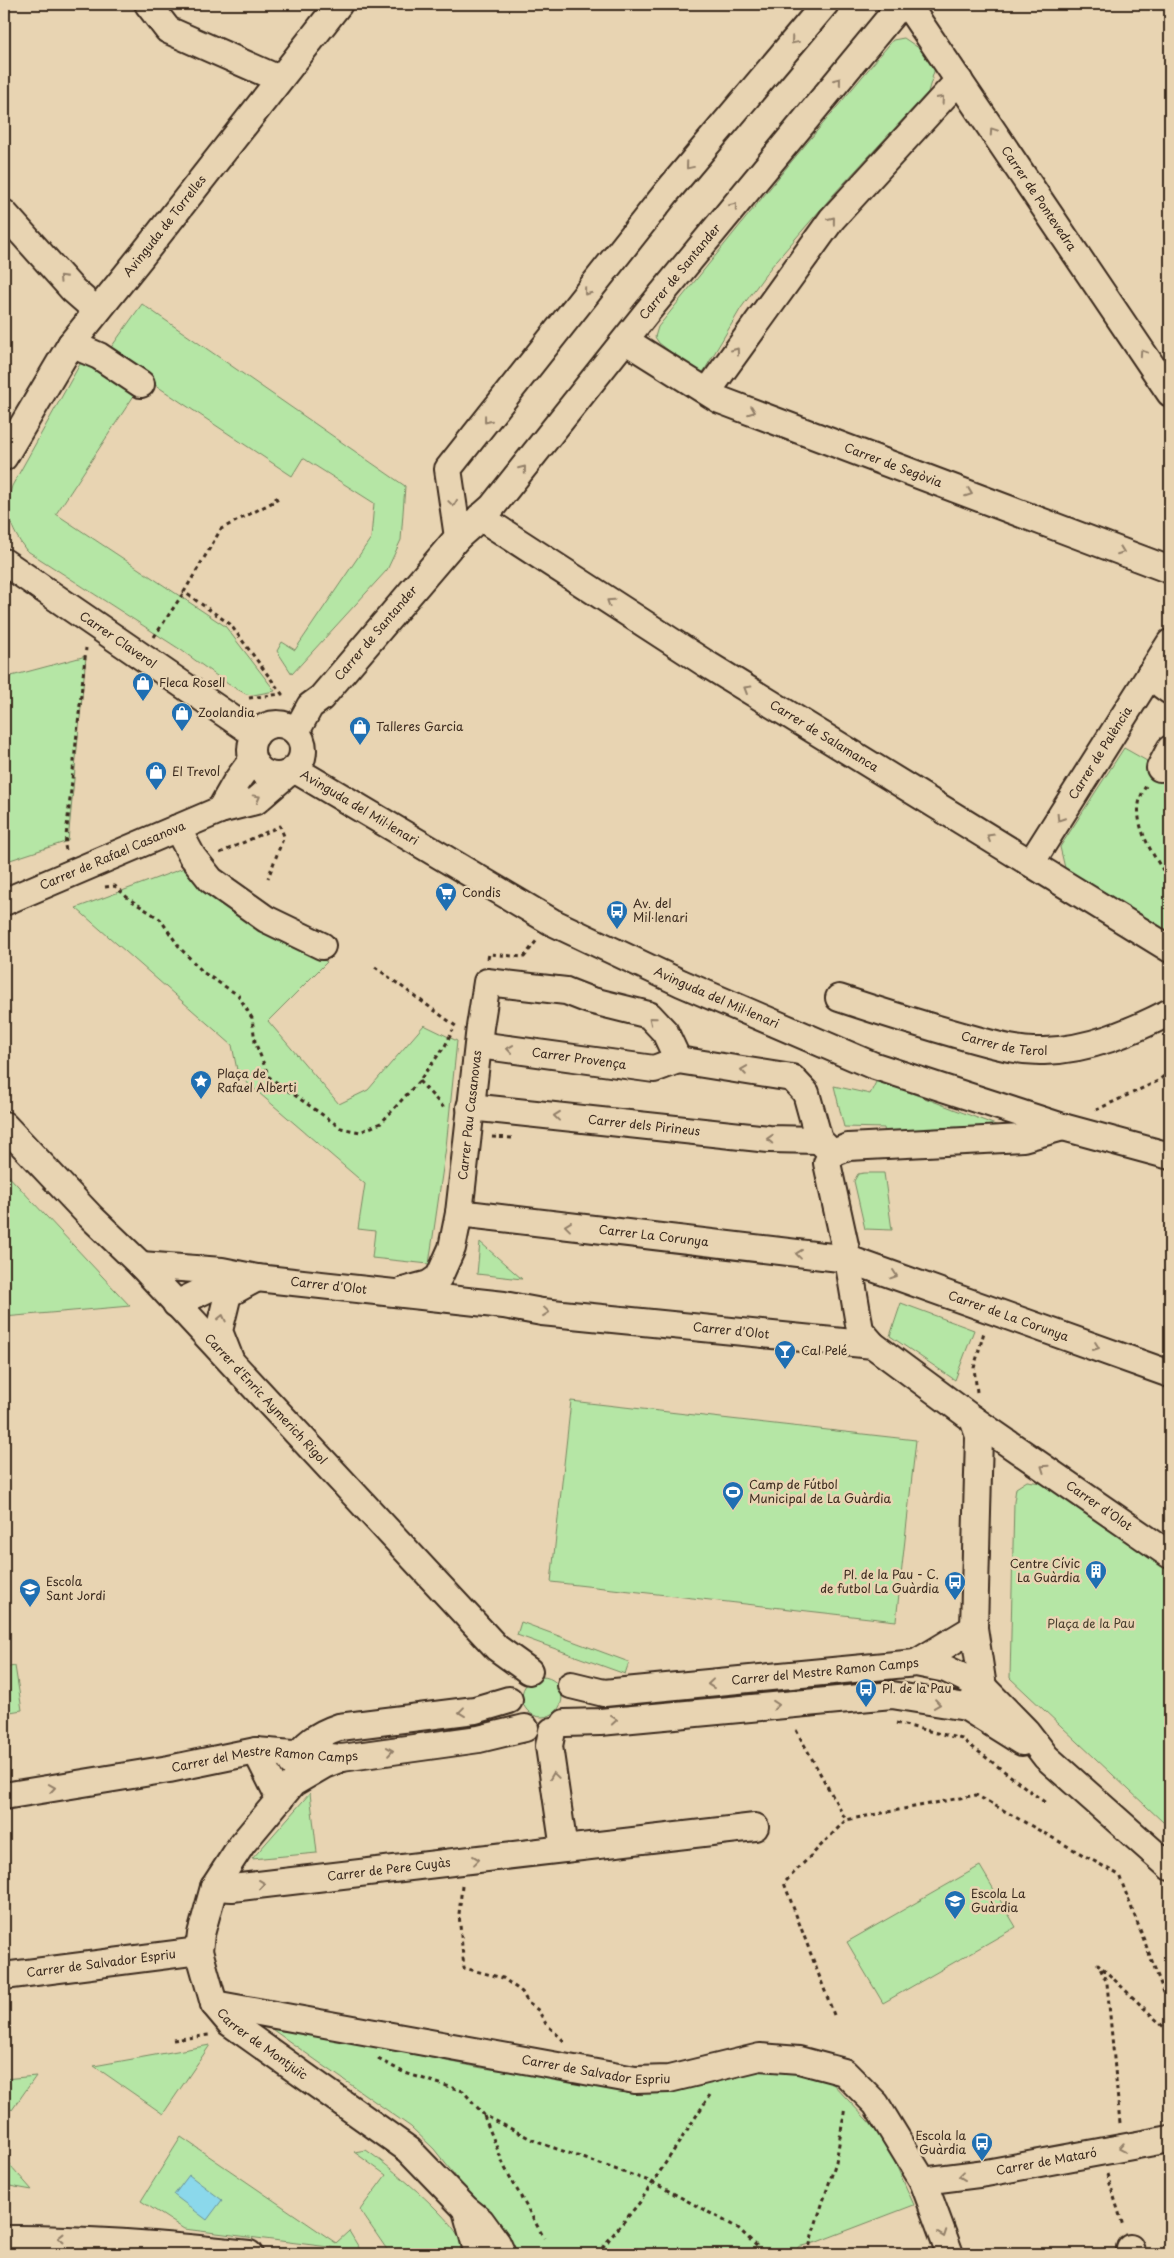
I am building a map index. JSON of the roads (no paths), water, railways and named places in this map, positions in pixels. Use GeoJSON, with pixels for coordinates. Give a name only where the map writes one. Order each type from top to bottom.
{"type":"FeatureCollection","features":[{"type":"Feature","properties":{"kind":"street"},"geometry":{"type":"LineString","coordinates":[[148,4],[168,30],[279,78]]}},
{"type":"Feature","properties":{"kind":"street","name":"Avinguda de Torrelles"},"geometry":{"type":"LineString","coordinates":[[4,457],[71,344],[339,4]]}},
{"type":"Feature","properties":{"kind":"street"},"geometry":{"type":"LineString","coordinates":[[458,537],[448,469],[667,192],[825,4]]}},
{"type":"Feature","properties":{"kind":"street","name":"Carrer de Santander"},"geometry":{"type":"LineString","coordinates":[[296,732],[310,706],[321,698],[458,537],[498,500],[626,341],[647,312],[901,4]]}},
{"type":"Feature","properties":{"kind":"street","name":"Carrer de Pontevedra"},"geometry":{"type":"LineString","coordinates":[[907,4],[1170,393]]}},
{"type":"Feature","properties":{"kind":"street"},"geometry":{"type":"LineString","coordinates":[[708,391],[832,219],[959,80]]}},
{"type":"Feature","properties":{"kind":"street"},"geometry":{"type":"LineString","coordinates":[[4,213],[73,290],[97,311]]}},
{"type":"Feature","properties":{"kind":"street","name":"Carrer de Segòvia"},"geometry":{"type":"LineString","coordinates":[[626,341],[720,400],[1170,570]]}},
{"type":"Feature","properties":{"kind":"street"},"geometry":{"type":"LineString","coordinates":[[71,344],[99,356],[140,384]]}},
{"type":"Feature","properties":{"kind":"street","name":"Carrer de Salamanca"},"geometry":{"type":"LineString","coordinates":[[480,517],[705,663],[1170,949]]}},
{"type":"Feature","properties":{"kind":"street","name":"Carrer Claverol"},"geometry":{"type":"LineString","coordinates":[[4,562],[99,628],[254,747]]}},
{"type":"Feature","properties":{"kind":"street","name":"Carrer de Palència"},"geometry":{"type":"LineString","coordinates":[[1031,863],[1170,643]]}},
{"type":"Feature","properties":{"kind":"street"},"geometry":{"type":"LineString","coordinates":[[1150,674],[1170,691]]}},
{"type":"Feature","properties":{"kind":"street"},"geometry":{"type":"LineString","coordinates":[[220,810],[254,747],[261,730],[272,724],[287,726],[296,732],[302,745],[302,754],[291,771],[270,775],[262,772],[254,747]]}},
{"type":"Feature","properties":{"kind":"street","name":"Carrer de Rafael Casanova"},"geometry":{"type":"LineString","coordinates":[[4,902],[220,810],[256,801],[291,771]]}},
{"type":"Feature","properties":{"kind":"street","name":"Avinguda del Mil·lenari"},"geometry":{"type":"LineString","coordinates":[[291,771],[552,922],[872,1065],[1063,1127],[1170,1156]]}},
{"type":"Feature","properties":{"kind":"street"},"geometry":{"type":"LineString","coordinates":[[177,828],[198,863],[211,880],[266,919],[322,946]]}},
{"type":"Feature","properties":{"kind":"street","name":"Carrer Pau Casanovas"},"geometry":{"type":"LineString","coordinates":[[394,1292],[429,1284],[439,1277],[452,1248],[460,1213],[470,1107],[471,1033],[488,982],[566,991],[589,1000],[649,1015],[665,1032],[678,1060]]}},
{"type":"Feature","properties":{"kind":"street","name":"Carrer de Terol"},"geometry":{"type":"LineString","coordinates":[[839,998],[920,1025],[1015,1050],[1044,1051],[1076,1048],[1128,1032],[1170,1012]]}},
{"type":"Feature","properties":{"kind":"street","name":"Carrer Provença"},"geometry":{"type":"LineString","coordinates":[[471,1033],[654,1069],[678,1060]]}},
{"type":"Feature","properties":{"kind":"street"},"geometry":{"type":"LineString","coordinates":[[678,1060],[792,1078],[806,1094],[826,1147],[827,1163],[848,1259],[860,1330],[872,1345]]}},
{"type":"Feature","properties":{"kind":"street","name":"Carrer dels Pirineus"},"geometry":{"type":"LineString","coordinates":[[470,1107],[769,1139],[826,1147],[1023,1138],[1063,1127]]}},
{"type":"Feature","properties":{"kind":"street","name":"Carrer d'Enric Aymerich Rigol"},"geometry":{"type":"LineString","coordinates":[[4,1125],[90,1216],[141,1265],[498,1648],[529,1671]]}},
{"type":"Feature","properties":{"kind":"street","name":"Carrer La Corunya"},"geometry":{"type":"LineString","coordinates":[[460,1213],[848,1259]]}},
{"type":"Feature","properties":{"kind":"street","name":"Carrer Pau Casanovas"},"geometry":{"type":"LineString","coordinates":[[452,1248],[455,1272],[462,1287],[473,1295],[504,1305]]}},
{"type":"Feature","properties":{"kind":"street","name":"Carrer de La Corunya"},"geometry":{"type":"LineString","coordinates":[[848,1259],[1170,1374]]}},
{"type":"Feature","properties":{"kind":"street","name":"Carrer d'Olot"},"geometry":{"type":"LineString","coordinates":[[141,1265],[222,1271],[256,1278],[504,1305],[542,1312],[872,1345],[1170,1555]]}},
{"type":"Feature","properties":{"kind":"street","name":"Carrer d'Olot"},"geometry":{"type":"LineString","coordinates":[[169,1297],[222,1271]]}},
{"type":"Feature","properties":{"kind":"street"},"geometry":{"type":"LineString","coordinates":[[232,1364],[219,1330],[228,1294],[256,1278]]}},
{"type":"Feature","properties":{"kind":"street","name":"Carrer d'Olot"},"geometry":{"type":"LineString","coordinates":[[169,1297],[218,1284],[256,1278]]}},
{"type":"Feature","properties":{"kind":"street"},"geometry":{"type":"LineString","coordinates":[[966,1708],[983,1687],[974,1628],[979,1436],[969,1415]]}},
{"type":"Feature","properties":{"kind":"street"},"geometry":{"type":"LineString","coordinates":[[916,1663],[974,1628]]}},
{"type":"Feature","properties":{"kind":"street"},"geometry":{"type":"LineString","coordinates":[[966,1708],[956,1674],[961,1656],[974,1628]]}},
{"type":"Feature","properties":{"kind":"street","name":"Carrer del Mestre Ramon Camps"},"geometry":{"type":"LineString","coordinates":[[529,1671],[548,1669],[557,1672],[571,1685],[604,1693],[633,1692],[916,1663],[946,1669],[983,1687],[1026,1731],[1046,1757]]}},
{"type":"Feature","properties":{"kind":"street"},"geometry":{"type":"LineString","coordinates":[[525,1728],[517,1721],[511,1711],[509,1700],[515,1682],[529,1671]]}},
{"type":"Feature","properties":{"kind":"street"},"geometry":{"type":"LineString","coordinates":[[564,1849],[549,1746],[574,1703],[571,1685]]}},
{"type":"Feature","properties":{"kind":"street","name":"Carrer del Mestre Ramon Camps"},"geometry":{"type":"LineString","coordinates":[[4,1796],[169,1769],[256,1751],[303,1748],[342,1758],[479,1739],[525,1728],[537,1732],[600,1722],[892,1695],[966,1708],[1046,1757],[1159,1849],[1170,1867]]}},
{"type":"Feature","properties":{"kind":"street","name":"Carrer del Mestre Ramon Camps"},"geometry":{"type":"LineString","coordinates":[[303,1748],[321,1733],[339,1727],[475,1710],[509,1700]]}},
{"type":"Feature","properties":{"kind":"street","name":"Carrer de Montjuïc"},"geometry":{"type":"LineString","coordinates":[[280,1798],[282,1781],[303,1748]]}},
{"type":"Feature","properties":{"kind":"street"},"geometry":{"type":"LineString","coordinates":[[256,1751],[280,1798]]}},
{"type":"Feature","properties":{"kind":"street","name":"Carrer de Montjuïc"},"geometry":{"type":"LineString","coordinates":[[342,1758],[324,1765],[293,1783],[242,1844],[214,1887],[201,1934],[199,1951],[214,2004],[230,2023],[409,2150],[466,2210],[481,2221],[497,2243],[502,2254]]}},
{"type":"Feature","properties":{"kind":"street","name":"Carrer de Pere Cuyàs"},"geometry":{"type":"LineString","coordinates":[[214,1887],[232,1888],[754,1828]]}},
{"type":"Feature","properties":{"kind":"street","name":"Carrer de Salvador Espriu"},"geometry":{"type":"LineString","coordinates":[[4,1976],[199,1951]]}},
{"type":"Feature","properties":{"kind":"street","name":"Carrer de Salvador Espriu"},"geometry":{"type":"LineString","coordinates":[[214,2004],[635,2080],[669,2079],[760,2057],[799,2060],[844,2072],[876,2104],[923,2181]]}},
{"type":"Feature","properties":{"kind":"street","name":"Carrer de Mataró"},"geometry":{"type":"LineString","coordinates":[[923,2181],[986,2173],[1170,2139]]}},
{"type":"Feature","properties":{"kind":"street"},"geometry":{"type":"LineString","coordinates":[[923,2181],[950,2254]]}},
{"type":"Feature","properties":{"kind":"street","name":"Carrer de Montjuïc"},"geometry":{"type":"LineString","coordinates":[[466,2210],[478,2254]]}},
{"type":"Feature","properties":{"kind":"street"},"geometry":{"type":"LineString","coordinates":[[4,2239],[69,2238],[155,2244],[249,2254]]}},
{"type":"Feature","properties":{"kind":"water"},"geometry":{"type":"Polygon","coordinates":[[[189,2175],[222,2200],[207,2220],[174,2195],[189,2175]]]}},
{"type":"Feature","properties":{"kind":"place","name":"Fleca Rosell"},"geometry":{"type":"Point","coordinates":[143,702]}},
{"type":"Feature","properties":{"kind":"place","name":"Zoolandia"},"geometry":{"type":"Point","coordinates":[182,732]}},
{"type":"Feature","properties":{"kind":"place","name":"Talleres Garcia"},"geometry":{"type":"Point","coordinates":[360,746]}},
{"type":"Feature","properties":{"kind":"place","name":"El Trevol"},"geometry":{"type":"Point","coordinates":[156,791]}},
{"type":"Feature","properties":{"kind":"place","name":"Condis"},"geometry":{"type":"Point","coordinates":[446,912]}},
{"type":"Feature","properties":{"kind":"place","name":"Av. del Mil·lenari"},"geometry":{"type":"Point","coordinates":[617,930]}},
{"type":"Feature","properties":{"kind":"place","name":"Plaça de Rafael Alberti"},"geometry":{"type":"Point","coordinates":[201,1100]}},
{"type":"Feature","properties":{"kind":"place","name":"Cal Pelé"},"geometry":{"type":"Point","coordinates":[785,1370]}},
{"type":"Feature","properties":{"kind":"place","name":"Camp de Fútbol Municipal de La Guàrdia"},"geometry":{"type":"Point","coordinates":[733,1511]}},
{"type":"Feature","properties":{"kind":"place","name":"Centre Cívic La Guàrdia"},"geometry":{"type":"Point","coordinates":[1096,1590]}},
{"type":"Feature","properties":{"kind":"place","name":"Pl. de la Pau - C. de futbol La Guàrdia"},"geometry":{"type":"Point","coordinates":[955,1601]}},
{"type":"Feature","properties":{"kind":"place","name":"Escola Sant Jordi"},"geometry":{"type":"Point","coordinates":[30,1608]}},
{"type":"Feature","properties":{"kind":"place","name":"Pl. de la Pau"},"geometry":{"type":"Point","coordinates":[866,1708]}},
{"type":"Feature","properties":{"kind":"place","name":"Escola La Guàrdia"},"geometry":{"type":"Point","coordinates":[955,1920]}},
{"type":"Feature","properties":{"kind":"place","name":"Escola la Guàrdia"},"geometry":{"type":"Point","coordinates":[982,2162]}},
{"type":"Feature","properties":{"kind":"park label","name":"Plaça de la Pau"},"geometry":{"type":"Point","coordinates":[1091,1624]}}]}
